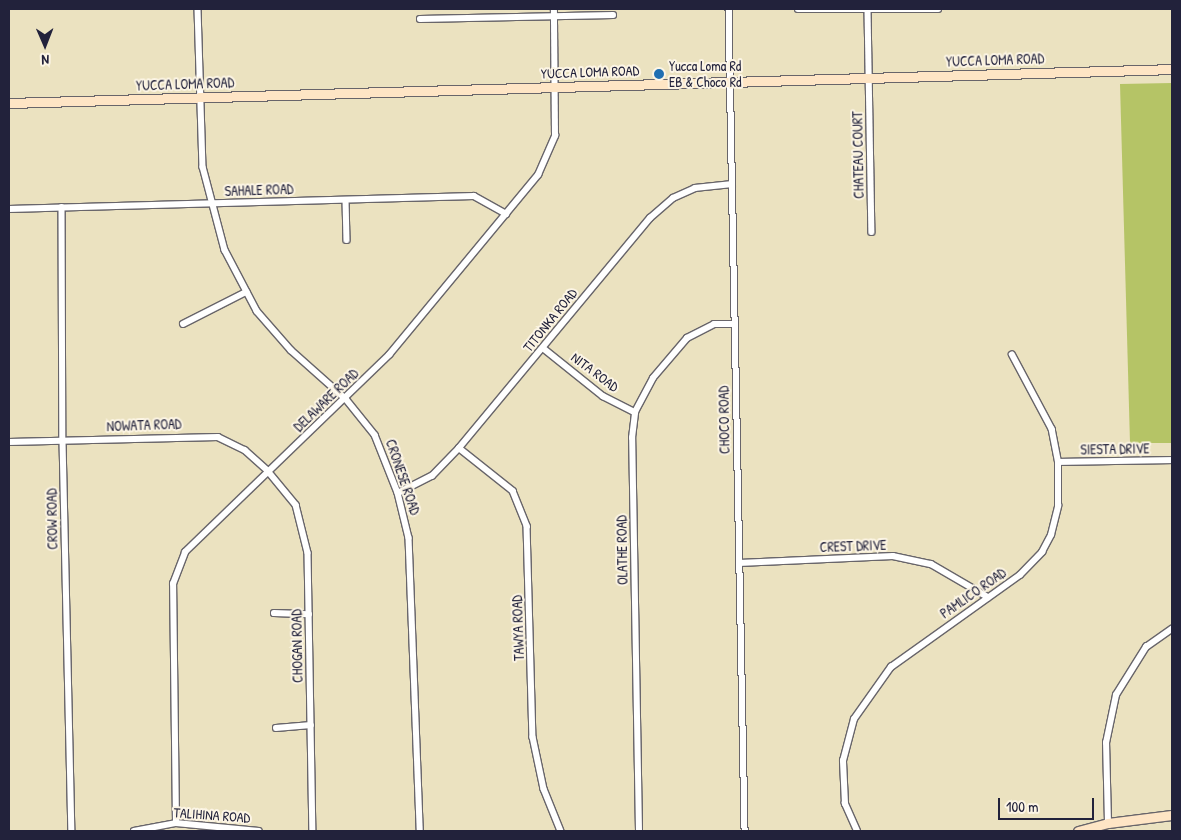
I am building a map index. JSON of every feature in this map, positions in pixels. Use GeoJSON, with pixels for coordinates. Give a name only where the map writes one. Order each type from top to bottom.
{"type":"FeatureCollection","features":[{"type":"Feature","properties":{"kind":"main road","name":"YUCCA LOMA ROAD"},"geometry":{"type":"LineString","coordinates":[[9,103],[1172,69]]}},
{"type":"Feature","properties":{"kind":"main road"},"geometry":{"type":"LineString","coordinates":[[1078,831],[1108,822],[1172,815]]}},
{"type":"Feature","properties":{"kind":"street","name":"CRONESE ROAD"},"geometry":{"type":"LineString","coordinates":[[198,9],[203,167],[210,204],[225,250],[257,310],[291,350],[346,399],[375,435],[398,493],[409,538],[420,831]]}},
{"type":"Feature","properties":{"kind":"street","name":"DELAWARE ROAD"},"geometry":{"type":"LineString","coordinates":[[176,823],[173,584],[185,552],[346,399],[389,355],[538,175],[555,136],[554,9]]}},
{"type":"Feature","properties":{"kind":"street","name":"CHOCO ROAD"},"geometry":{"type":"LineString","coordinates":[[729,9],[745,831]]}},
{"type":"Feature","properties":{"kind":"street"},"geometry":{"type":"LineString","coordinates":[[798,9],[938,9]]}},
{"type":"Feature","properties":{"kind":"street","name":"CHATEAU COURT"},"geometry":{"type":"LineString","coordinates":[[868,10],[872,232]]}},
{"type":"Feature","properties":{"kind":"street"},"geometry":{"type":"LineString","coordinates":[[420,19],[613,16]]}},
{"type":"Feature","properties":{"kind":"street","name":"TITONKA ROAD"},"geometry":{"type":"LineString","coordinates":[[398,493],[432,476],[459,448],[650,218],[673,198],[695,188],[732,184]]}},
{"type":"Feature","properties":{"kind":"street","name":"SAHALE ROAD"},"geometry":{"type":"LineString","coordinates":[[9,210],[474,196],[506,214]]}},
{"type":"Feature","properties":{"kind":"street"},"geometry":{"type":"LineString","coordinates":[[346,200],[347,240]]}},
{"type":"Feature","properties":{"kind":"street","name":"CROW ROAD"},"geometry":{"type":"LineString","coordinates":[[62,207],[63,441],[72,831]]}},
{"type":"Feature","properties":{"kind":"street"},"geometry":{"type":"LineString","coordinates":[[182,324],[246,292]]}},
{"type":"Feature","properties":{"kind":"street","name":"OLATHE ROAD"},"geometry":{"type":"LineString","coordinates":[[639,831],[632,438],[635,412],[653,378],[687,338],[714,324],[735,324]]}},
{"type":"Feature","properties":{"kind":"street","name":"NITA ROAD"},"geometry":{"type":"LineString","coordinates":[[543,348],[604,396],[635,412]]}},
{"type":"Feature","properties":{"kind":"street","name":"PAMLICO ROAD"},"geometry":{"type":"LineString","coordinates":[[857,831],[845,804],[843,761],[854,719],[891,667],[1020,575],[1042,552],[1051,535],[1058,506],[1058,462],[1052,430],[1012,355]]}},
{"type":"Feature","properties":{"kind":"street","name":"NOWATA ROAD"},"geometry":{"type":"LineString","coordinates":[[9,442],[218,437],[245,450],[268,472]]}},
{"type":"Feature","properties":{"kind":"street","name":"TAWYA ROAD"},"geometry":{"type":"LineString","coordinates":[[459,448],[513,491],[527,526],[533,738],[544,789],[561,831]]}},
{"type":"Feature","properties":{"kind":"street","name":"SIESTA DRIVE"},"geometry":{"type":"LineString","coordinates":[[1058,462],[1172,460]]}},
{"type":"Feature","properties":{"kind":"street","name":"CHOGAN ROAD"},"geometry":{"type":"LineString","coordinates":[[268,472],[296,505],[308,553],[313,831]]}},
{"type":"Feature","properties":{"kind":"street","name":"CREST DRIVE"},"geometry":{"type":"LineString","coordinates":[[739,563],[893,556],[931,564],[988,597]]}},
{"type":"Feature","properties":{"kind":"street"},"geometry":{"type":"LineString","coordinates":[[274,613],[308,614]]}},
{"type":"Feature","properties":{"kind":"street"},"geometry":{"type":"LineString","coordinates":[[1108,822],[1106,743],[1116,695],[1146,647],[1172,629]]}},
{"type":"Feature","properties":{"kind":"street"},"geometry":{"type":"LineString","coordinates":[[276,728],[311,725]]}},
{"type":"Feature","properties":{"kind":"street","name":"TALIHINA ROAD"},"geometry":{"type":"LineString","coordinates":[[134,831],[176,823],[259,831]]}},
{"type":"Feature","properties":{"kind":"green space"},"geometry":{"type":"Polygon","coordinates":[[[1172,83],[1172,443],[1130,443],[1120,84],[1172,83]]]}},
{"type":"Feature","properties":{"kind":"place","name":"Yucca Loma Rd EB & Choco Rd"},"geometry":{"type":"Point","coordinates":[659,74]}}]}
